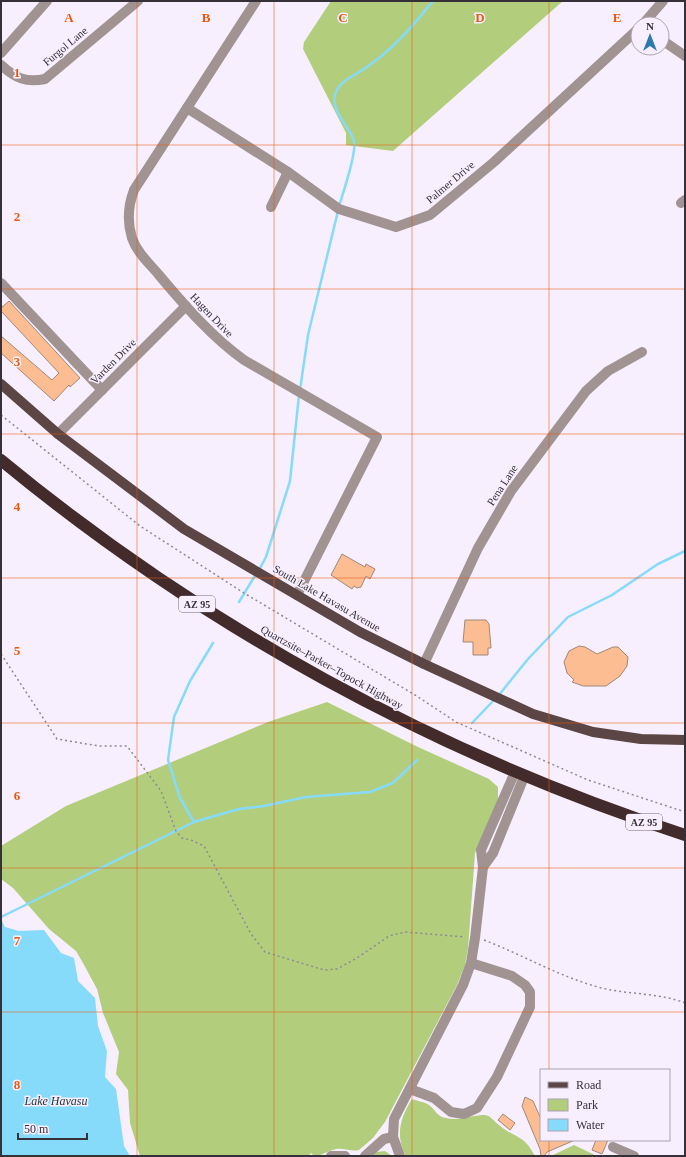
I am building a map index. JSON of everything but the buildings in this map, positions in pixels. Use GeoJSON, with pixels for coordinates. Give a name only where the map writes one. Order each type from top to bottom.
{"type":"FeatureCollection","features":[{"type":"Feature","properties":{"kind":"highway","name":"Quartzsite–Parker–Topock Highway"},"geometry":{"type":"LineString","coordinates":[[1,460],[112,545],[180,592],[237,629],[362,700],[519,775],[603,807],[685,835]]}},
{"type":"Feature","properties":{"kind":"main road","name":"South Lake Havasu Avenue"},"geometry":{"type":"LineString","coordinates":[[1,384],[58,434],[184,529],[360,632],[424,664],[533,714],[592,732],[641,740],[685,740]]}},
{"type":"Feature","properties":{"kind":"street"},"geometry":{"type":"LineString","coordinates":[[1,52],[47,1]]}},
{"type":"Feature","properties":{"kind":"street","name":"Furgol Lane"},"geometry":{"type":"LineString","coordinates":[[1,65],[21,80],[35,81],[45,79],[138,1]]}},
{"type":"Feature","properties":{"kind":"street","name":"Hagen Drive"},"geometry":{"type":"LineString","coordinates":[[256,1],[134,190],[128,211],[129,224],[136,246],[186,306],[227,348],[244,360],[377,437],[297,595]]}},
{"type":"Feature","properties":{"kind":"street"},"geometry":{"type":"LineString","coordinates":[[650,16],[663,1]]}},
{"type":"Feature","properties":{"kind":"street","name":"Palmer Drive"},"geometry":{"type":"LineString","coordinates":[[187,108],[288,172],[338,209],[396,227],[430,215],[494,162],[630,36]]}},
{"type":"Feature","properties":{"kind":"street"},"geometry":{"type":"LineString","coordinates":[[670,46],[685,56]]}},
{"type":"Feature","properties":{"kind":"street"},"geometry":{"type":"LineString","coordinates":[[271,207],[288,172]]}},
{"type":"Feature","properties":{"kind":"street"},"geometry":{"type":"LineString","coordinates":[[1,283],[102,390]]}},
{"type":"Feature","properties":{"kind":"street","name":"Varden Drive"},"geometry":{"type":"LineString","coordinates":[[58,434],[186,306]]}},
{"type":"Feature","properties":{"kind":"street","name":"Pena Lane"},"geometry":{"type":"LineString","coordinates":[[424,664],[478,548],[511,491],[586,391],[608,371],[642,352]]}},
{"type":"Feature","properties":{"kind":"street"},"geometry":{"type":"LineString","coordinates":[[400,1156],[392,1137],[394,1120],[463,985],[471,963],[483,868],[492,853],[519,775]]}},
{"type":"Feature","properties":{"kind":"street"},"geometry":{"type":"LineString","coordinates":[[410,1089],[434,1098],[451,1112],[464,1114],[477,1108],[497,1077],[530,1007],[530,992],[525,985],[512,976],[471,963]]}},
{"type":"Feature","properties":{"kind":"street"},"geometry":{"type":"LineString","coordinates":[[365,1156],[384,1139],[392,1137]]}},
{"type":"Feature","properties":{"kind":"street"},"geometry":{"type":"LineString","coordinates":[[614,1147],[634,1156]]}},
{"type":"Feature","properties":{"kind":"street"},"geometry":{"type":"LineString","coordinates":[[331,1156],[345,1156]]}},
{"type":"Feature","properties":{"kind":"path"},"geometry":{"type":"LineString","coordinates":[[1,415],[140,526],[244,593],[415,695],[456,722],[588,780],[685,812]]}},
{"type":"Feature","properties":{"kind":"path"},"geometry":{"type":"LineString","coordinates":[[1,654],[56,739],[99,746],[127,746],[161,791],[176,830],[182,838],[204,846],[251,934],[265,952],[324,970],[337,969],[389,936],[405,932],[475,938],[517,954],[547,969],[586,984],[600,988],[653,995],[685,1003]]}},
{"type":"Feature","properties":{"kind":"green space"},"geometry":{"type":"Polygon","coordinates":[[[331,1],[563,1],[393,151],[346,145],[346,133],[303,49],[304,42],[331,1]]]}},
{"type":"Feature","properties":{"kind":"green space"},"geometry":{"type":"Polygon","coordinates":[[[327,702],[418,747],[489,779],[498,787],[498,802],[475,853],[468,949],[465,965],[457,985],[385,1122],[373,1138],[359,1150],[353,1151],[336,1149],[314,1156],[311,1153],[308,1156],[140,1156],[130,1123],[128,1090],[116,1074],[119,1052],[103,1013],[97,989],[76,951],[49,929],[13,888],[1,879],[1,846],[66,806],[268,722],[327,702]]]}},
{"type":"Feature","properties":{"kind":"green space"},"geometry":{"type":"Polygon","coordinates":[[[412,1099],[427,1104],[438,1115],[446,1118],[455,1119],[482,1115],[488,1116],[527,1143],[535,1156],[406,1156],[401,1141],[400,1127],[404,1113],[412,1099]]]}},
{"type":"Feature","properties":{"kind":"green space"},"geometry":{"type":"Polygon","coordinates":[[[574,1145],[597,1156],[551,1156],[574,1145]]]}},
{"type":"Feature","properties":{"kind":"green space"},"geometry":{"type":"Polygon","coordinates":[[[385,1151],[392,1156],[373,1156],[376,1152],[385,1151]]]}},
{"type":"Feature","properties":{"kind":"water","name":"Lake Havasu"},"geometry":{"type":"Polygon","coordinates":[[[1,919],[5,927],[19,931],[44,930],[61,953],[74,958],[78,981],[95,998],[98,1026],[107,1051],[105,1077],[116,1089],[124,1146],[130,1156],[1,1156],[1,919]]]}},
{"type":"Feature","properties":{"kind":"waterway"},"geometry":{"type":"LineString","coordinates":[[339,206],[349,173],[354,141],[352,135],[338,113],[334,101],[337,90],[342,83],[382,56],[408,30],[433,1]]}},
{"type":"Feature","properties":{"kind":"waterway"},"geometry":{"type":"LineString","coordinates":[[300,390],[308,335],[338,211]]}},
{"type":"Feature","properties":{"kind":"waterway"},"geometry":{"type":"LineString","coordinates":[[259,570],[266,557],[290,481],[299,395]]}},
{"type":"Feature","properties":{"kind":"waterway"},"geometry":{"type":"LineString","coordinates":[[499,695],[528,659],[568,617],[612,595],[658,564],[685,551]]}},
{"type":"Feature","properties":{"kind":"waterway"},"geometry":{"type":"LineString","coordinates":[[239,602],[256,574]]}},
{"type":"Feature","properties":{"kind":"waterway"},"geometry":{"type":"LineString","coordinates":[[194,822],[180,798],[168,760],[174,717],[190,681],[213,643]]}},
{"type":"Feature","properties":{"kind":"waterway"},"geometry":{"type":"LineString","coordinates":[[472,723],[495,699]]}},
{"type":"Feature","properties":{"kind":"waterway"},"geometry":{"type":"LineString","coordinates":[[1,917],[194,822],[239,809],[264,806],[306,797],[370,792],[393,783],[417,760]]}}]}
